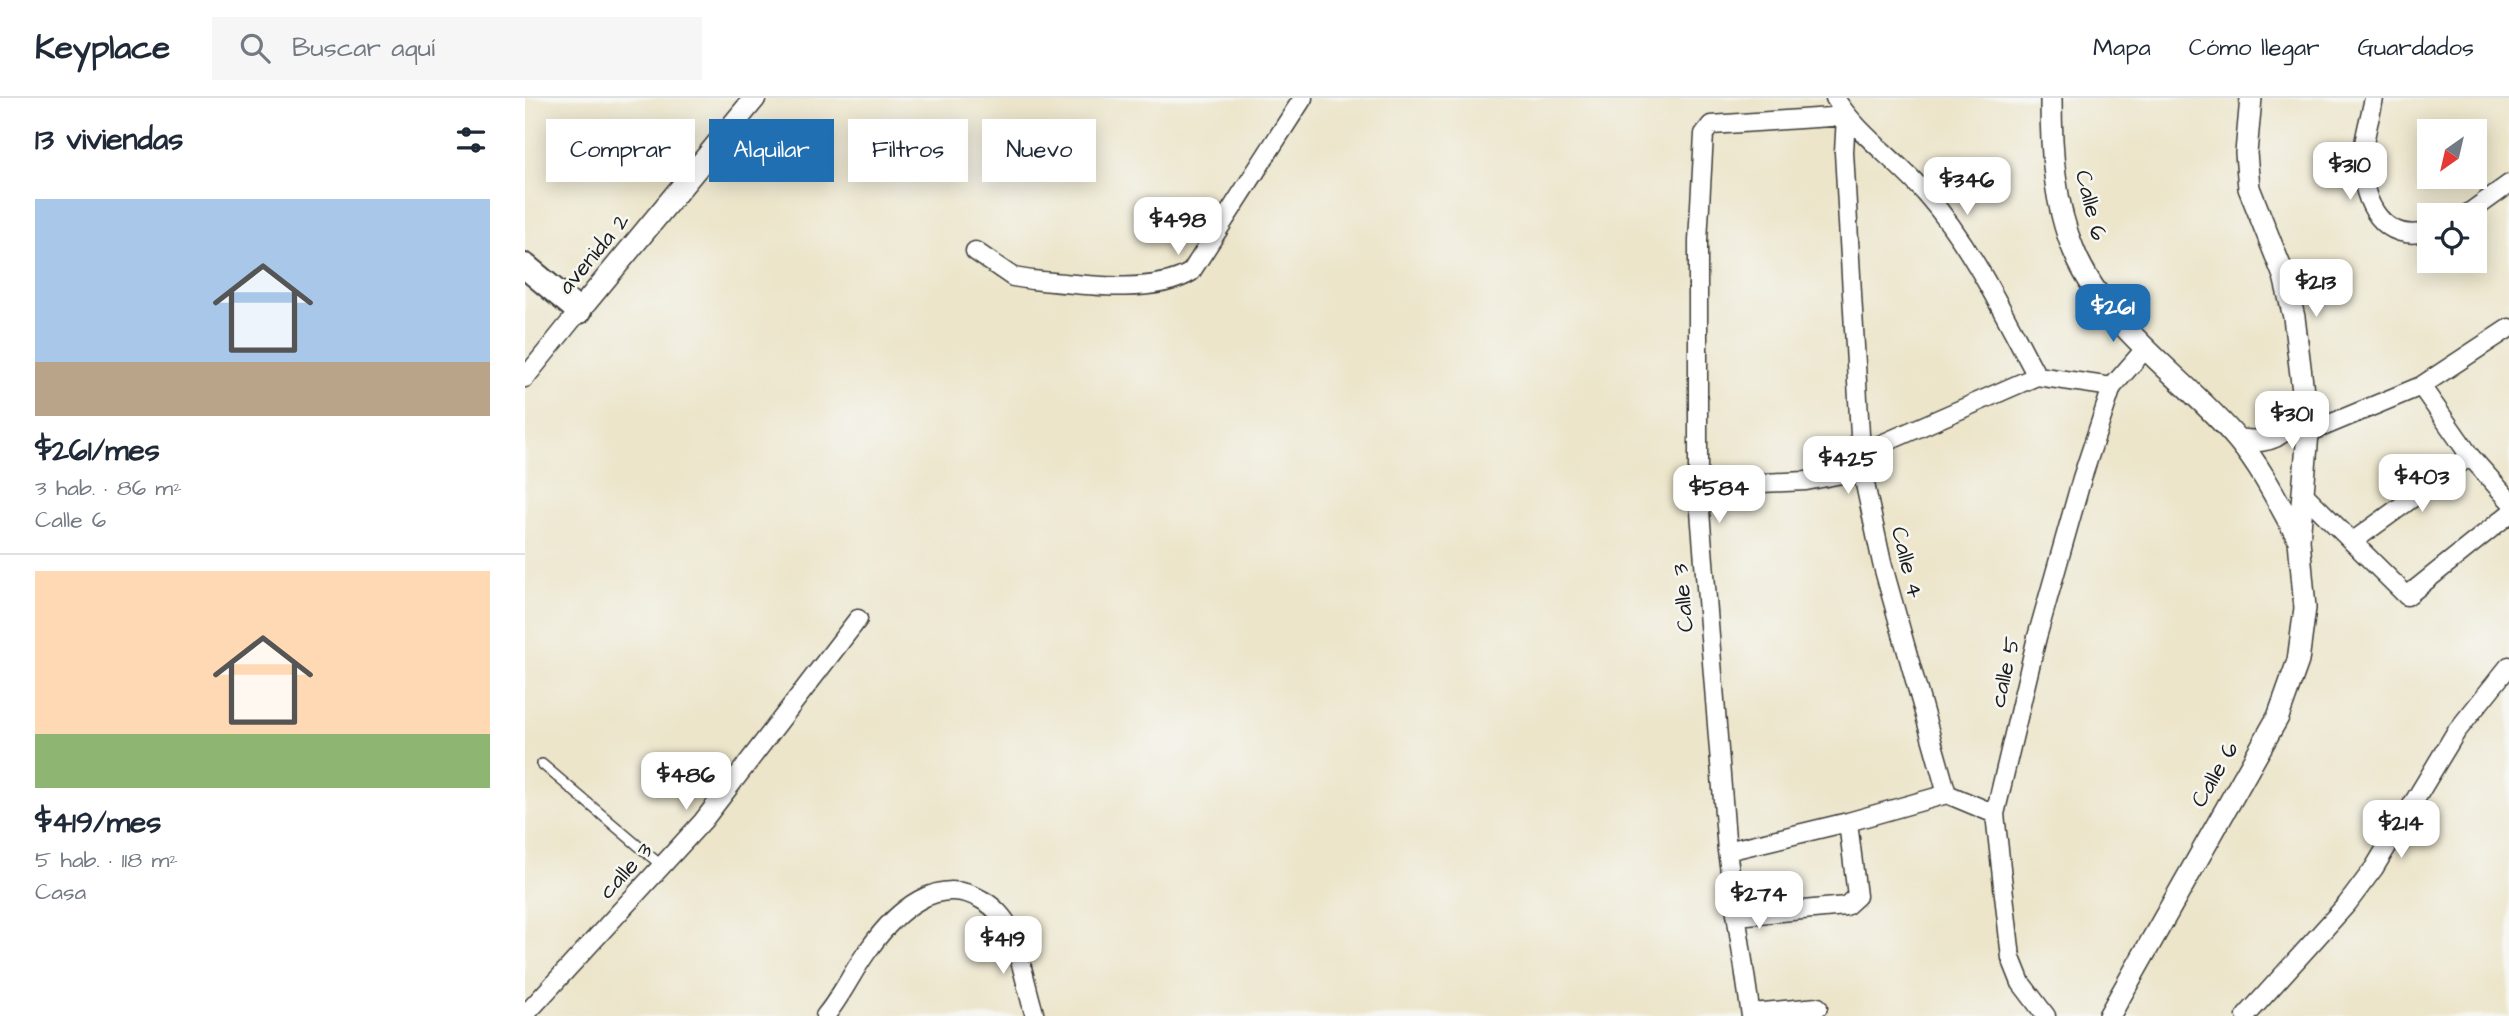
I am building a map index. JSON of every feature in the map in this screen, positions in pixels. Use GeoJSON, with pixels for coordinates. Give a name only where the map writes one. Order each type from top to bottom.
{"type":"FeatureCollection","features":[{"type":"Feature","properties":{"kind":"main road"},"geometry":{"type":"LineString","coordinates":[[525,266],[579,311]]}},
{"type":"Feature","properties":{"kind":"street","name":"avenida 2"},"geometry":{"type":"LineString","coordinates":[[525,378],[755,98]]}},
{"type":"Feature","properties":{"kind":"street"},"geometry":{"type":"LineString","coordinates":[[975,251],[1013,277],[1032,280],[1154,285],[1182,278],[1191,272],[1303,98]]}},
{"type":"Feature","properties":{"kind":"street"},"geometry":{"type":"LineString","coordinates":[[1835,98],[1846,116],[1885,151],[1928,196],[1976,264],[2037,376]]}},
{"type":"Feature","properties":{"kind":"street","name":"Calle 6"},"geometry":{"type":"LineString","coordinates":[[2051,98],[2059,199],[2074,251],[2101,297],[2146,348],[2239,440],[2267,480],[2298,540]]}},
{"type":"Feature","properties":{"kind":"street","name":"Calle 6"},"geometry":{"type":"LineString","coordinates":[[2109,1016],[2278,717],[2298,662],[2305,608],[2298,540],[2308,433],[2294,317],[2284,276],[2249,188],[2246,153],[2248,98]]}},
{"type":"Feature","properties":{"kind":"street"},"geometry":{"type":"LineString","coordinates":[[2374,98],[2362,160],[2369,199],[2377,217],[2390,229],[2417,233]]}},
{"type":"Feature","properties":{"kind":"street","name":"Calle 4"},"geometry":{"type":"LineString","coordinates":[[1846,116],[1844,152],[1862,461],[1882,563],[1947,794]]}},
{"type":"Feature","properties":{"kind":"street","name":"Calle 3"},"geometry":{"type":"LineString","coordinates":[[1751,1015],[1727,851],[1698,486],[1698,241],[1704,134],[1711,125],[1846,116]]}},
{"type":"Feature","properties":{"kind":"street"},"geometry":{"type":"LineString","coordinates":[[2483,203],[2509,184]]}},
{"type":"Feature","properties":{"kind":"street"},"geometry":{"type":"LineString","coordinates":[[2308,433],[2421,386],[2509,328]]}},
{"type":"Feature","properties":{"kind":"street","name":"calle 5"},"geometry":{"type":"LineString","coordinates":[[2036,1014],[2011,958],[1996,814],[2037,637],[2082,478],[2112,387],[2146,348]]}},
{"type":"Feature","properties":{"kind":"street"},"geometry":{"type":"LineString","coordinates":[[1698,486],[1806,481],[1862,461],[2037,376],[2112,387]]}},
{"type":"Feature","properties":{"kind":"street"},"geometry":{"type":"LineString","coordinates":[[2421,386],[2470,456],[2509,500]]}},
{"type":"Feature","properties":{"kind":"street"},"geometry":{"type":"LineString","coordinates":[[2239,440],[2265,442],[2277,437],[2288,426],[2304,394]]}},
{"type":"Feature","properties":{"kind":"street"},"geometry":{"type":"LineString","coordinates":[[2352,542],[2470,456]]}},
{"type":"Feature","properties":{"kind":"street"},"geometry":{"type":"LineString","coordinates":[[2304,494],[2407,596],[2509,514]]}},
{"type":"Feature","properties":{"kind":"street","name":"calle 3"},"geometry":{"type":"LineString","coordinates":[[527,1008],[703,821],[858,619]]}},
{"type":"Feature","properties":{"kind":"street"},"geometry":{"type":"LineString","coordinates":[[2246,1016],[2347,905],[2374,868],[2456,732],[2509,666]]}},
{"type":"Feature","properties":{"kind":"street"},"geometry":{"type":"LineString","coordinates":[[1727,851],[1848,822],[1947,794],[1996,814]]}},
{"type":"Feature","properties":{"kind":"street"},"geometry":{"type":"LineString","coordinates":[[1737,916],[1846,906],[1853,902],[1857,896],[1848,822]]}},
{"type":"Feature","properties":{"kind":"street"},"geometry":{"type":"LineString","coordinates":[[825,1016],[870,947],[911,903],[933,893],[953,891],[973,894],[982,899],[1009,926],[1035,1016]]}},
{"type":"Feature","properties":{"kind":"street"},"geometry":{"type":"LineString","coordinates":[[1751,1015],[1818,1007]]}},
{"type":"Feature","properties":{"kind":"lane"},"geometry":{"type":"LineString","coordinates":[[541,764],[662,866]]}}]}
